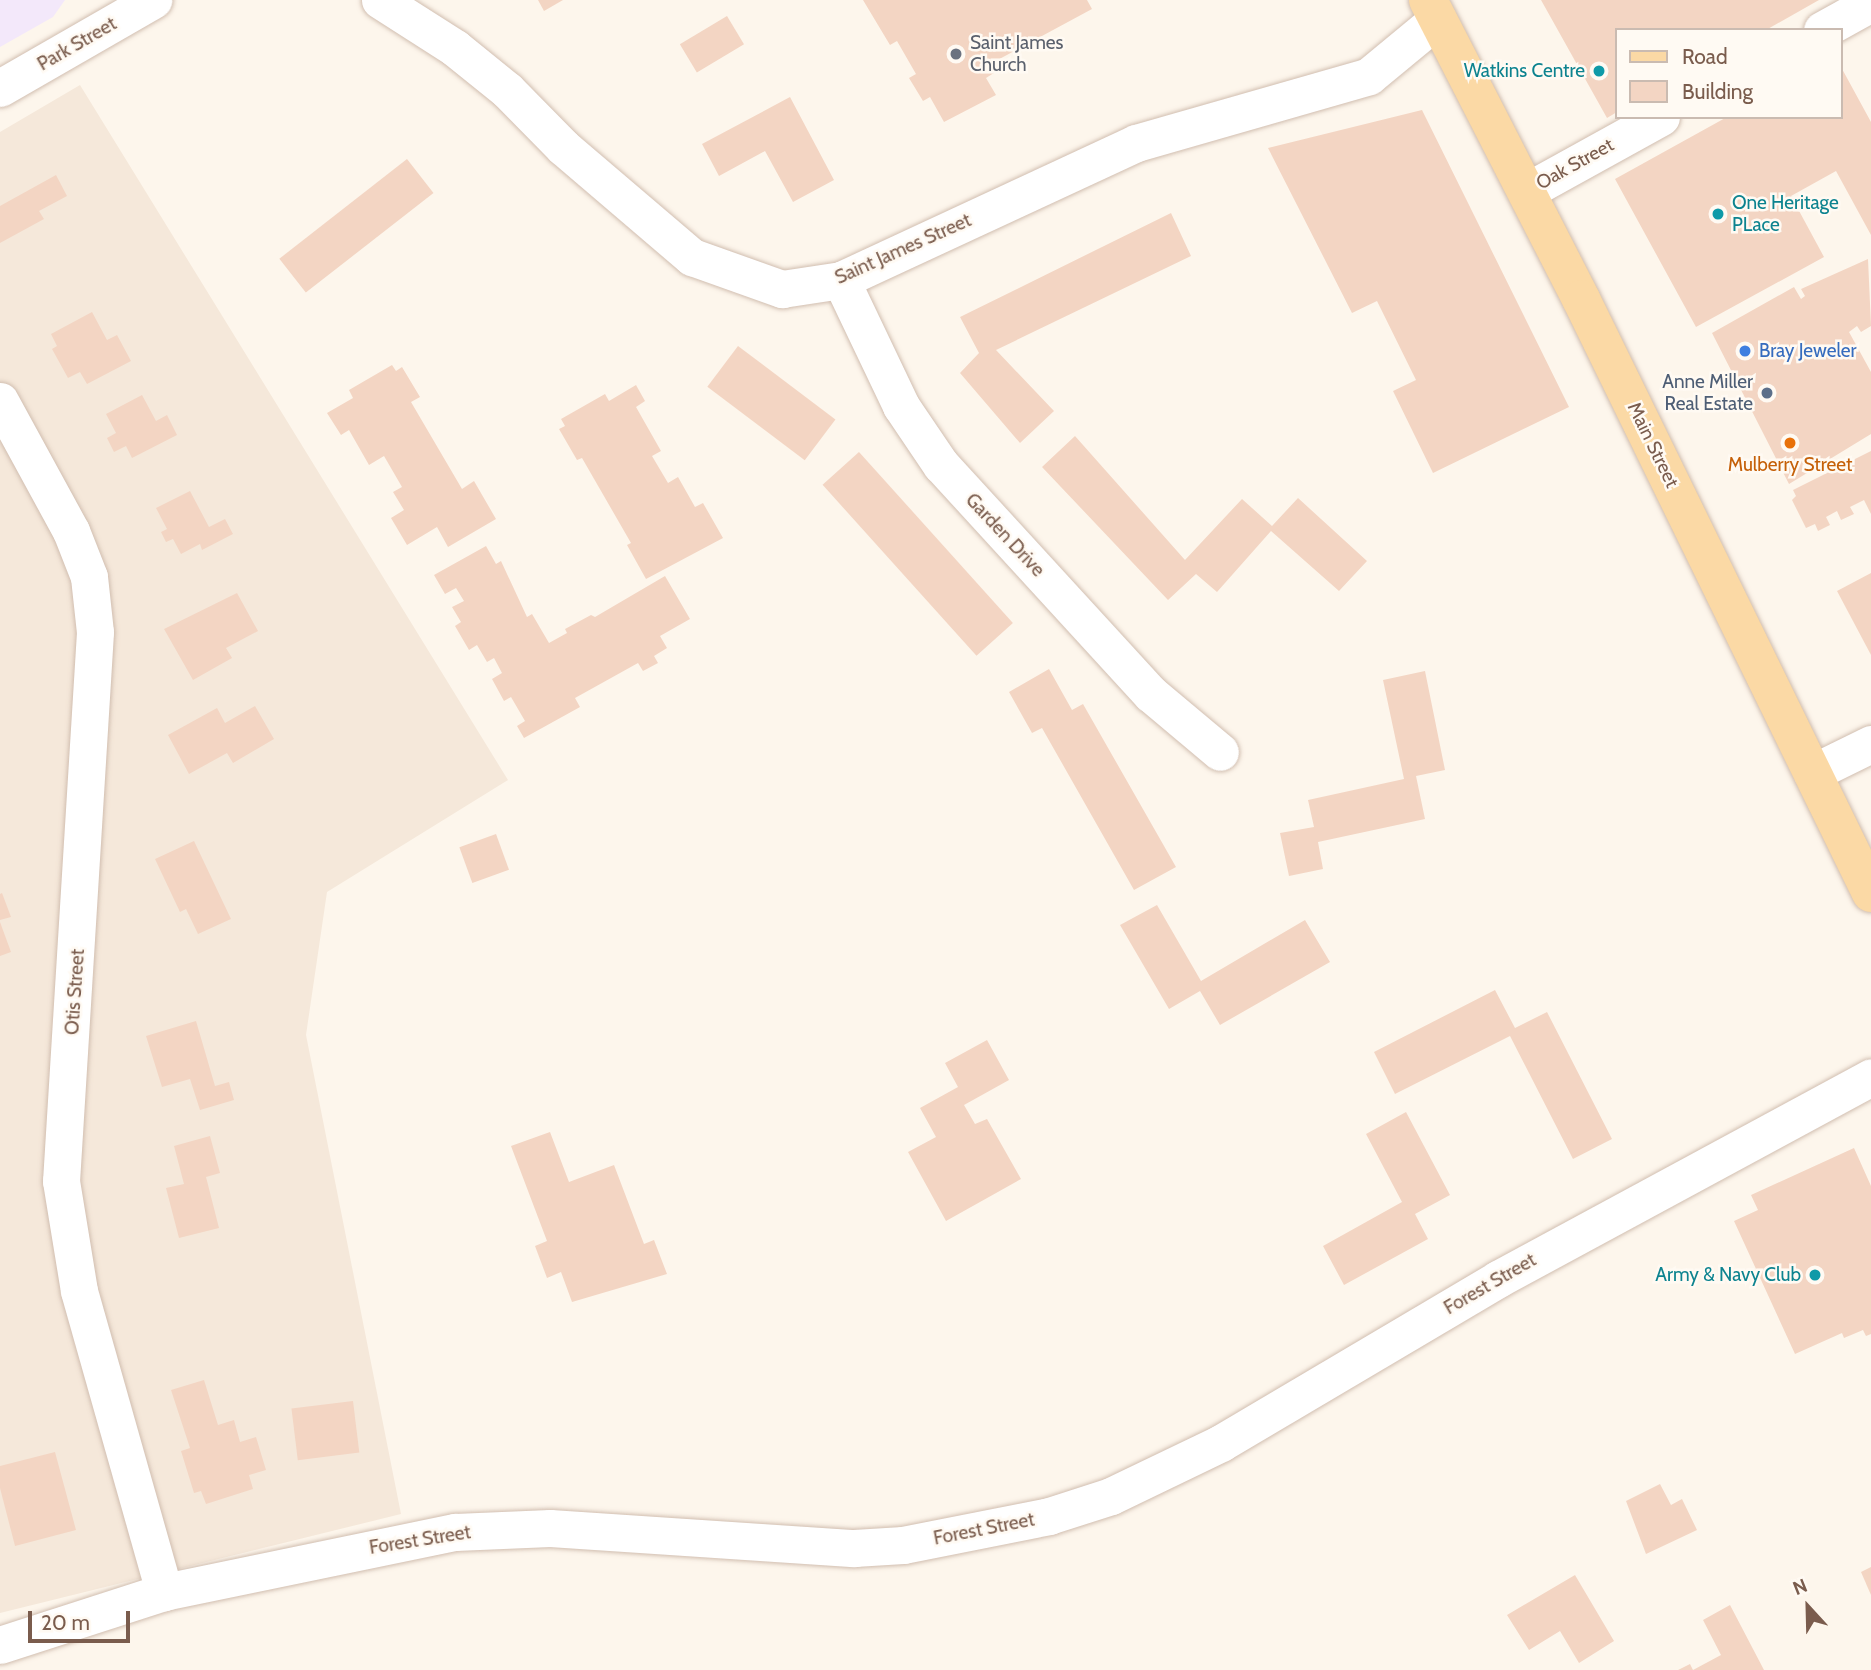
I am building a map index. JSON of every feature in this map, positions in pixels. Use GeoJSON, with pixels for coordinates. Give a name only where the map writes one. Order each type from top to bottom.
{"type":"FeatureCollection","features":[{"type":"Feature","properties":{"kind":"main road","name":"Main Street"},"geometry":{"type":"LineString","coordinates":[[1433,9],[1527,191],[1871,893]]}},
{"type":"Feature","properties":{"kind":"street","name":"Park Street"},"geometry":{"type":"LineString","coordinates":[[0,88],[116,9],[153,0]]}},
{"type":"Feature","properties":{"kind":"street","name":"Saint James Street"},"geometry":{"type":"LineString","coordinates":[[380,0],[455,48],[497,82],[563,147],[692,257],[782,289],[841,279],[1136,143],[1369,76],[1433,9]]}},
{"type":"Feature","properties":{"kind":"street"},"geometry":{"type":"LineString","coordinates":[[1826,28],[1871,3]]}},
{"type":"Feature","properties":{"kind":"street","name":"Oak Street"},"geometry":{"type":"LineString","coordinates":[[1527,191],[1657,119]]}},
{"type":"Feature","properties":{"kind":"street","name":"Garden Drive"},"geometry":{"type":"LineString","coordinates":[[841,279],[901,406],[941,465],[1151,694],[1220,752]]}},
{"type":"Feature","properties":{"kind":"street","name":"Otis Street"},"geometry":{"type":"LineString","coordinates":[[0,401],[71,531],[89,577],[95,632],[61,1181],[79,1291],[164,1592]]}},
{"type":"Feature","properties":{"kind":"street"},"geometry":{"type":"LineString","coordinates":[[1812,773],[1871,744]]}},
{"type":"Feature","properties":{"kind":"street","name":"Forest Street"},"geometry":{"type":"LineString","coordinates":[[0,1645],[164,1592],[455,1532],[550,1528],[854,1548],[903,1545],[1049,1516],[1111,1496],[1221,1443],[1498,1279],[1871,1077]]}},
{"type":"Feature","properties":{"kind":"shaded area"},"geometry":{"type":"Polygon","coordinates":[[[0,0],[65,0],[53,17],[0,47],[0,0]]]}},
{"type":"Feature","properties":{"kind":"shaded area"},"geometry":{"type":"Polygon","coordinates":[[[80,85],[508,780],[327,892],[306,1035],[401,1514],[0,1613],[0,132],[80,85]]]}},
{"type":"Feature","properties":{"kind":"building"},"geometry":{"type":"Polygon","coordinates":[[[538,0],[563,0],[544,11],[538,0]]]}},
{"type":"Feature","properties":{"kind":"building","name":"Saint James Church"},"geometry":{"type":"Polygon","coordinates":[[[863,0],[1087,0],[1092,9],[992,63],[997,71],[986,78],[996,95],[944,122],[930,97],[923,101],[909,78],[916,74],[897,41],[890,45],[863,0]]]}},
{"type":"Feature","properties":{"kind":"building","name":"Watkins Centre"},"geometry":{"type":"Polygon","coordinates":[[[1541,0],[1819,0],[1770,28],[1616,28],[1616,113],[1607,118],[1541,0]]]}},
{"type":"Feature","properties":{"kind":"building"},"geometry":{"type":"Polygon","coordinates":[[[727,16],[744,44],[697,73],[680,44],[727,16]]]}},
{"type":"Feature","properties":{"kind":"building","name":"One Heritage PLace"},"geometry":{"type":"Polygon","coordinates":[[[1843,71],[1871,122],[1871,235],[1836,171],[1791,196],[1824,257],[1696,327],[1615,179],[1723,119],[1843,119],[1843,71]]]}},
{"type":"Feature","properties":{"kind":"building"},"geometry":{"type":"Polygon","coordinates":[[[790,97],[834,180],[793,202],[765,151],[719,176],[702,144],[790,97]]]}},
{"type":"Feature","properties":{"kind":"building"},"geometry":{"type":"Polygon","coordinates":[[[1422,110],[1569,407],[1433,473],[1393,391],[1416,380],[1377,301],[1352,313],[1268,148],[1422,110]]]}},
{"type":"Feature","properties":{"kind":"building"},"geometry":{"type":"Polygon","coordinates":[[[407,159],[433,193],[306,293],[279,259],[407,159]]]}},
{"type":"Feature","properties":{"kind":"building"},"geometry":{"type":"Polygon","coordinates":[[[56,175],[67,196],[39,211],[44,219],[0,243],[0,206],[56,175]]]}},
{"type":"Feature","properties":{"kind":"building"},"geometry":{"type":"Polygon","coordinates":[[[1171,213],[1191,256],[996,350],[1054,411],[1020,443],[960,373],[979,353],[960,317],[1171,213]]]}},
{"type":"Feature","properties":{"kind":"building"},"geometry":{"type":"Polygon","coordinates":[[[1868,259],[1871,326],[1861,332],[1857,326],[1849,332],[1871,372],[1871,434],[1789,484],[1712,333],[1794,287],[1801,299],[1805,296],[1801,289],[1868,259]]]}},
{"type":"Feature","properties":{"kind":"building"},"geometry":{"type":"Polygon","coordinates":[[[92,312],[107,340],[117,335],[131,361],[87,384],[80,372],[68,378],[52,349],[57,346],[51,334],[92,312]]]}},
{"type":"Feature","properties":{"kind":"building"},"geometry":{"type":"Polygon","coordinates":[[[738,346],[835,419],[805,460],[707,387],[738,346]]]}},
{"type":"Feature","properties":{"kind":"building"},"geometry":{"type":"Polygon","coordinates":[[[392,365],[396,371],[402,367],[420,397],[411,402],[462,489],[474,481],[496,519],[448,547],[437,527],[407,545],[391,518],[404,510],[393,492],[402,487],[384,456],[369,465],[349,430],[341,435],[327,413],[353,398],[349,390],[392,365]]]}},
{"type":"Feature","properties":{"kind":"building"},"geometry":{"type":"Polygon","coordinates":[[[636,385],[645,401],[636,407],[661,451],[652,456],[668,483],[678,477],[695,507],[703,503],[723,538],[646,579],[627,545],[631,543],[582,458],[577,460],[559,429],[565,426],[561,419],[605,394],[609,401],[636,385]]]}},
{"type":"Feature","properties":{"kind":"building"},"geometry":{"type":"Polygon","coordinates":[[[142,395],[156,421],[167,415],[177,435],[132,458],[126,446],[114,452],[107,438],[116,433],[106,414],[142,395]]]}},
{"type":"Feature","properties":{"kind":"building"},"geometry":{"type":"Polygon","coordinates":[[[1075,436],[1185,560],[1242,499],[1272,526],[1298,498],[1367,561],[1339,591],[1271,531],[1217,592],[1196,574],[1168,600],[1042,467],[1075,436]]]}},
{"type":"Feature","properties":{"kind":"building"},"geometry":{"type":"Polygon","coordinates":[[[1871,451],[1871,514],[1864,500],[1850,507],[1854,514],[1841,520],[1837,511],[1826,517],[1830,525],[1818,531],[1815,524],[1806,528],[1792,500],[1796,496],[1793,490],[1871,451]]]}},
{"type":"Feature","properties":{"kind":"building"},"geometry":{"type":"Polygon","coordinates":[[[859,452],[1013,623],[976,656],[823,485],[859,452]]]}},
{"type":"Feature","properties":{"kind":"building"},"geometry":{"type":"Polygon","coordinates":[[[190,491],[209,527],[225,519],[233,534],[202,550],[200,544],[181,554],[173,539],[166,542],[161,532],[167,529],[156,508],[190,491]]]}},
{"type":"Feature","properties":{"kind":"building"},"geometry":{"type":"Polygon","coordinates":[[[486,546],[496,564],[501,561],[527,617],[532,614],[549,643],[567,633],[565,629],[591,615],[595,617],[665,576],[690,619],[660,636],[667,648],[654,656],[658,663],[643,671],[638,663],[575,698],[580,707],[524,738],[517,726],[525,721],[511,697],[504,701],[492,679],[502,673],[494,658],[487,662],[477,645],[469,650],[455,626],[461,622],[452,607],[464,601],[456,588],[445,594],[434,575],[486,546]]]}},
{"type":"Feature","properties":{"kind":"building"},"geometry":{"type":"Polygon","coordinates":[[[1871,573],[1871,655],[1837,591],[1871,573]]]}},
{"type":"Feature","properties":{"kind":"building"},"geometry":{"type":"Polygon","coordinates":[[[237,593],[258,631],[226,648],[232,658],[193,680],[164,629],[237,593]]]}},
{"type":"Feature","properties":{"kind":"building"},"geometry":{"type":"Polygon","coordinates":[[[1049,669],[1072,710],[1083,704],[1176,867],[1134,890],[1042,728],[1032,733],[1009,692],[1049,669]]]}},
{"type":"Feature","properties":{"kind":"building"},"geometry":{"type":"Polygon","coordinates":[[[1425,671],[1445,770],[1416,776],[1425,819],[1318,842],[1323,869],[1289,876],[1280,833],[1314,827],[1308,800],[1404,779],[1383,680],[1425,671]]]}},
{"type":"Feature","properties":{"kind":"building"},"geometry":{"type":"Polygon","coordinates":[[[255,706],[274,739],[233,763],[227,753],[189,774],[168,735],[217,708],[225,723],[255,706]]]}},
{"type":"Feature","properties":{"kind":"building"},"geometry":{"type":"Polygon","coordinates":[[[496,834],[509,870],[472,883],[459,847],[496,834]]]}},
{"type":"Feature","properties":{"kind":"building"},"geometry":{"type":"Polygon","coordinates":[[[194,841],[231,919],[198,934],[186,909],[180,912],[155,859],[194,841]]]}},
{"type":"Feature","properties":{"kind":"building"},"geometry":{"type":"Polygon","coordinates":[[[2,893],[11,917],[0,920],[0,894],[2,893]]]}},
{"type":"Feature","properties":{"kind":"building"},"geometry":{"type":"Polygon","coordinates":[[[1157,905],[1201,981],[1305,920],[1330,962],[1220,1025],[1200,991],[1169,1009],[1120,925],[1157,905]]]}},
{"type":"Feature","properties":{"kind":"building"},"geometry":{"type":"Polygon","coordinates":[[[0,922],[11,952],[0,956],[0,922]]]}},
{"type":"Feature","properties":{"kind":"building"},"geometry":{"type":"Polygon","coordinates":[[[1495,990],[1515,1028],[1547,1012],[1612,1139],[1573,1159],[1510,1036],[1395,1094],[1374,1052],[1495,990]]]}},
{"type":"Feature","properties":{"kind":"building"},"geometry":{"type":"Polygon","coordinates":[[[196,1021],[215,1086],[229,1082],[234,1100],[200,1110],[190,1079],[162,1087],[146,1036],[196,1021]]]}},
{"type":"Feature","properties":{"kind":"building"},"geometry":{"type":"Polygon","coordinates":[[[987,1040],[1009,1080],[964,1105],[975,1124],[987,1119],[1021,1179],[946,1221],[908,1152],[936,1137],[920,1108],[958,1087],[945,1063],[987,1040]]]}},
{"type":"Feature","properties":{"kind":"building"},"geometry":{"type":"Polygon","coordinates":[[[1406,1112],[1450,1195],[1415,1214],[1428,1239],[1344,1285],[1323,1246],[1402,1202],[1366,1134],[1406,1112]]]}},
{"type":"Feature","properties":{"kind":"building"},"geometry":{"type":"Polygon","coordinates":[[[550,1132],[569,1182],[614,1165],[644,1244],[654,1240],[667,1274],[572,1302],[561,1272],[547,1278],[535,1246],[547,1241],[511,1146],[550,1132]]]}},
{"type":"Feature","properties":{"kind":"building"},"geometry":{"type":"Polygon","coordinates":[[[210,1136],[220,1173],[206,1177],[219,1228],[179,1238],[166,1188],[184,1184],[174,1146],[210,1136]]]}},
{"type":"Feature","properties":{"kind":"building","name":"Army & Navy Club"},"geometry":{"type":"Polygon","coordinates":[[[1854,1148],[1871,1186],[1871,1334],[1866,1336],[1863,1330],[1844,1338],[1842,1333],[1795,1354],[1734,1221],[1758,1210],[1751,1195],[1854,1148]]]}},
{"type":"Feature","properties":{"kind":"building"},"geometry":{"type":"Polygon","coordinates":[[[204,1380],[218,1425],[234,1420],[240,1442],[256,1437],[266,1470],[249,1475],[253,1489],[206,1504],[201,1491],[194,1493],[181,1451],[190,1448],[171,1390],[204,1380]]]}},
{"type":"Feature","properties":{"kind":"building"},"geometry":{"type":"Polygon","coordinates":[[[353,1401],[359,1453],[298,1460],[291,1409],[353,1401]]]}},
{"type":"Feature","properties":{"kind":"building"},"geometry":{"type":"Polygon","coordinates":[[[55,1452],[76,1530],[15,1546],[0,1488],[0,1466],[55,1452]]]}},
{"type":"Feature","properties":{"kind":"building"},"geometry":{"type":"Polygon","coordinates":[[[1660,1484],[1671,1505],[1682,1499],[1697,1530],[1646,1554],[1626,1501],[1660,1484]]]}},
{"type":"Feature","properties":{"kind":"building"},"geometry":{"type":"Polygon","coordinates":[[[1871,1567],[1871,1595],[1861,1572],[1871,1567]]]}},
{"type":"Feature","properties":{"kind":"building"},"geometry":{"type":"Polygon","coordinates":[[[1575,1575],[1614,1641],[1579,1663],[1560,1631],[1529,1650],[1507,1615],[1575,1575]]]}},
{"type":"Feature","properties":{"kind":"building"},"geometry":{"type":"Polygon","coordinates":[[[1730,1605],[1764,1670],[1693,1670],[1721,1655],[1703,1620],[1730,1605]]]}},
{"type":"Feature","properties":{"kind":"building"},"geometry":{"type":"Polygon","coordinates":[[[1690,1664],[1693,1670],[1678,1670],[1690,1664]]]}},
{"type":"Feature","properties":{"kind":"place","name":"Saint James Church"},"geometry":{"type":"Point","coordinates":[956,54]}},
{"type":"Feature","properties":{"kind":"place","name":"Watkins Centre"},"geometry":{"type":"Point","coordinates":[1599,71]}},
{"type":"Feature","properties":{"kind":"place","name":"One Heritage PLace"},"geometry":{"type":"Point","coordinates":[1718,214]}},
{"type":"Feature","properties":{"kind":"place","name":"Bray Jeweler"},"geometry":{"type":"Point","coordinates":[1745,351]}},
{"type":"Feature","properties":{"kind":"place","name":"Anne Miller Real Estate"},"geometry":{"type":"Point","coordinates":[1767,393]}},
{"type":"Feature","properties":{"kind":"place","name":"Mulberry Street"},"geometry":{"type":"Point","coordinates":[1790,443]}},
{"type":"Feature","properties":{"kind":"place","name":"Army & Navy Club"},"geometry":{"type":"Point","coordinates":[1815,1275]}}]}
